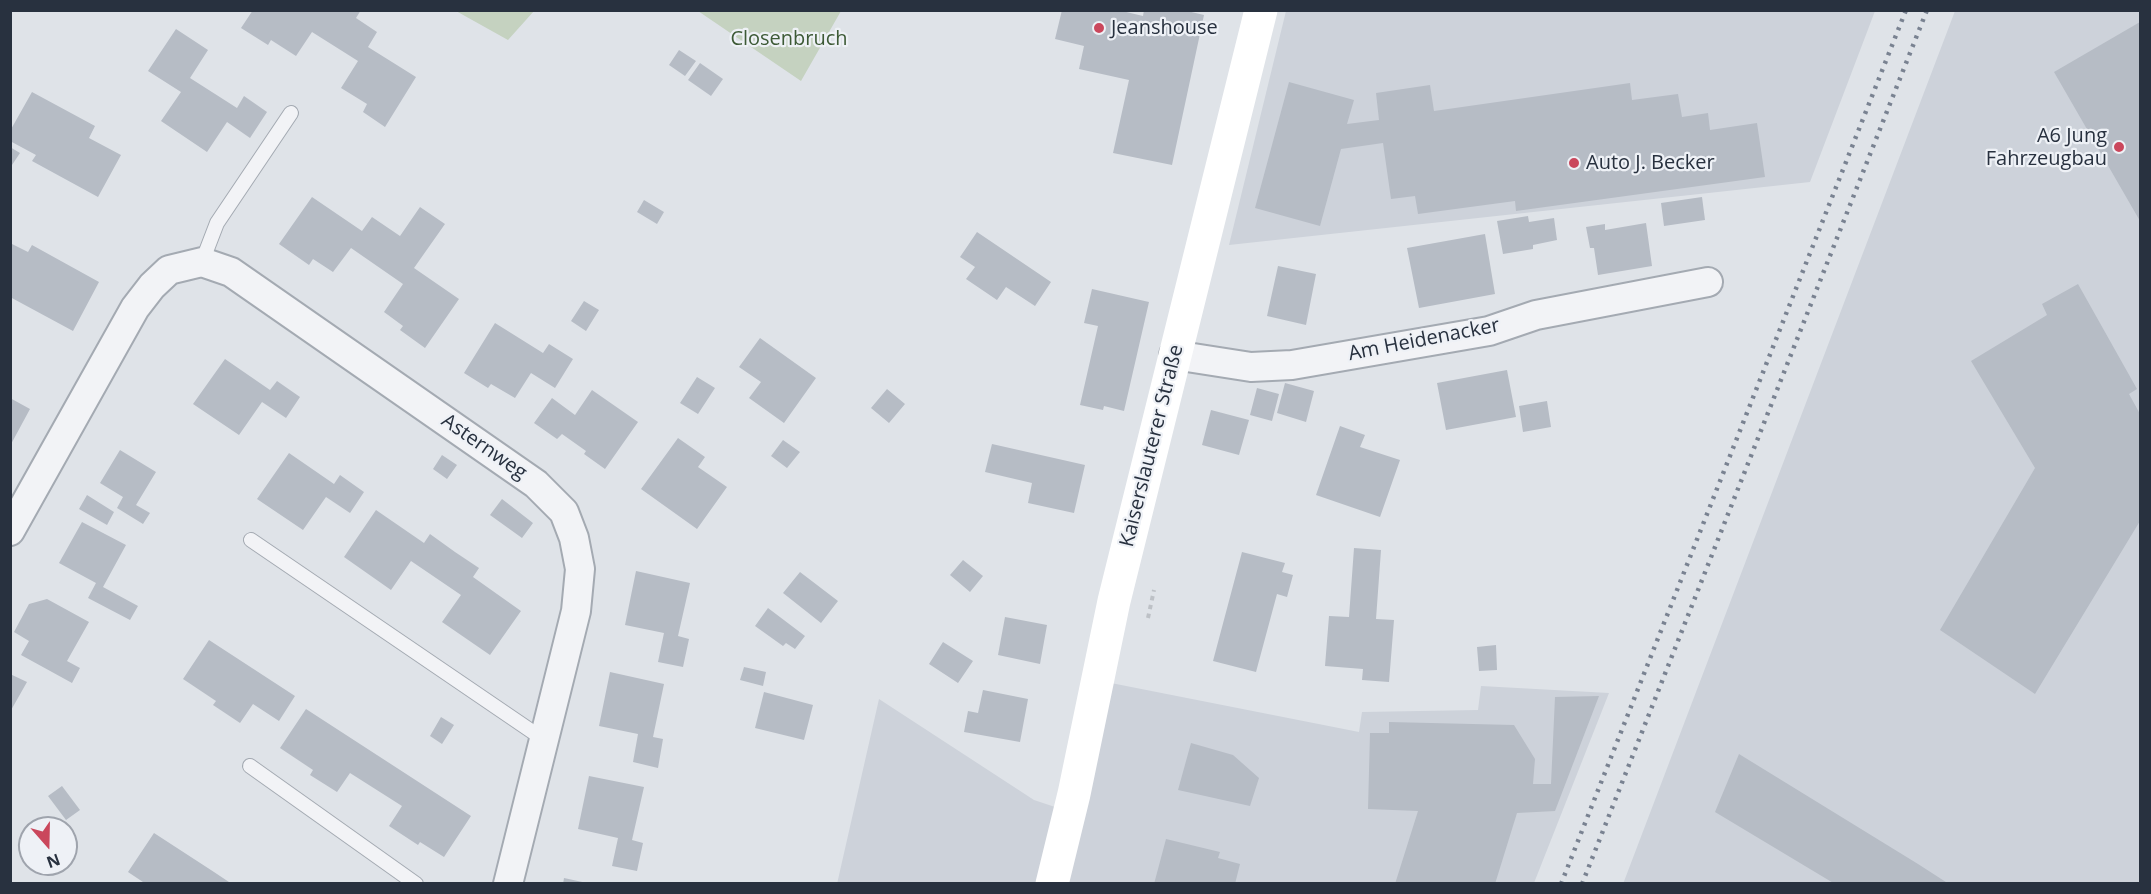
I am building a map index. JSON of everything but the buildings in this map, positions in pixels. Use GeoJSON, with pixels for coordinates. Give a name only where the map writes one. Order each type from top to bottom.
{"type":"FeatureCollection","features":[{"type":"Feature","properties":{"kind":"main road","name":"Kaiserslauterer Straße"},"geometry":{"type":"LineString","coordinates":[[1052,884],[1074,794],[1114,601],[1261,10]]}},
{"type":"Feature","properties":{"kind":"street"},"geometry":{"type":"LineString","coordinates":[[10,531],[135,308],[152,286],[169,270],[202,262]]}},
{"type":"Feature","properties":{"kind":"street","name":"Asternweg"},"geometry":{"type":"LineString","coordinates":[[202,262],[231,272],[537,484],[564,512],[574,538],[580,569],[576,610],[508,884]]}},
{"type":"Feature","properties":{"kind":"street","name":"Am Heidenacker"},"geometry":{"type":"LineString","coordinates":[[1174,355],[1251,367],[1292,365],[1489,331],[1536,315],[1708,282]]}},
{"type":"Feature","properties":{"kind":"lane"},"geometry":{"type":"LineString","coordinates":[[202,262],[218,223],[291,113]]}},
{"type":"Feature","properties":{"kind":"lane"},"geometry":{"type":"LineString","coordinates":[[251,540],[543,739]]}},
{"type":"Feature","properties":{"kind":"lane"},"geometry":{"type":"LineString","coordinates":[[250,766],[416,884]]}},
{"type":"Feature","properties":{"kind":"shaded area"},"geometry":{"type":"Polygon","coordinates":[[[1286,11],[1875,11],[1810,182],[1229,245],[1286,11]]]}},
{"type":"Feature","properties":{"kind":"shaded area"},"geometry":{"type":"Polygon","coordinates":[[[1955,11],[2140,11],[2140,883],[1623,884],[1955,11]]]}},
{"type":"Feature","properties":{"kind":"shaded area"},"geometry":{"type":"Polygon","coordinates":[[[1111,683],[1359,732],[1362,712],[1478,710],[1481,686],[1609,693],[1534,883],[837,884],[879,699],[1034,800],[1082,816],[1111,683]]]}},
{"type":"Feature","properties":{"kind":"green space"},"geometry":{"type":"Polygon","coordinates":[[[456,11],[534,11],[508,40],[456,11]]]}},
{"type":"Feature","properties":{"kind":"green space","name":"Closenbruch"},"geometry":{"type":"Polygon","coordinates":[[[698,11],[841,11],[801,81],[698,11]]]}},
{"type":"Feature","properties":{"kind":"railway"},"geometry":{"type":"LineString","coordinates":[[1561,884],[1906,10]]}},
{"type":"Feature","properties":{"kind":"railway"},"geometry":{"type":"LineString","coordinates":[[1582,884],[1927,10]]}},
{"type":"Feature","properties":{"kind":"place","name":"Jeanshouse"},"geometry":{"type":"Point","coordinates":[1099,28]}},
{"type":"Feature","properties":{"kind":"place","name":"A6 Jung Fahrzeugbau"},"geometry":{"type":"Point","coordinates":[2119,147]}},
{"type":"Feature","properties":{"kind":"place","name":"Auto J. Becker"},"geometry":{"type":"Point","coordinates":[1574,163]}}]}
